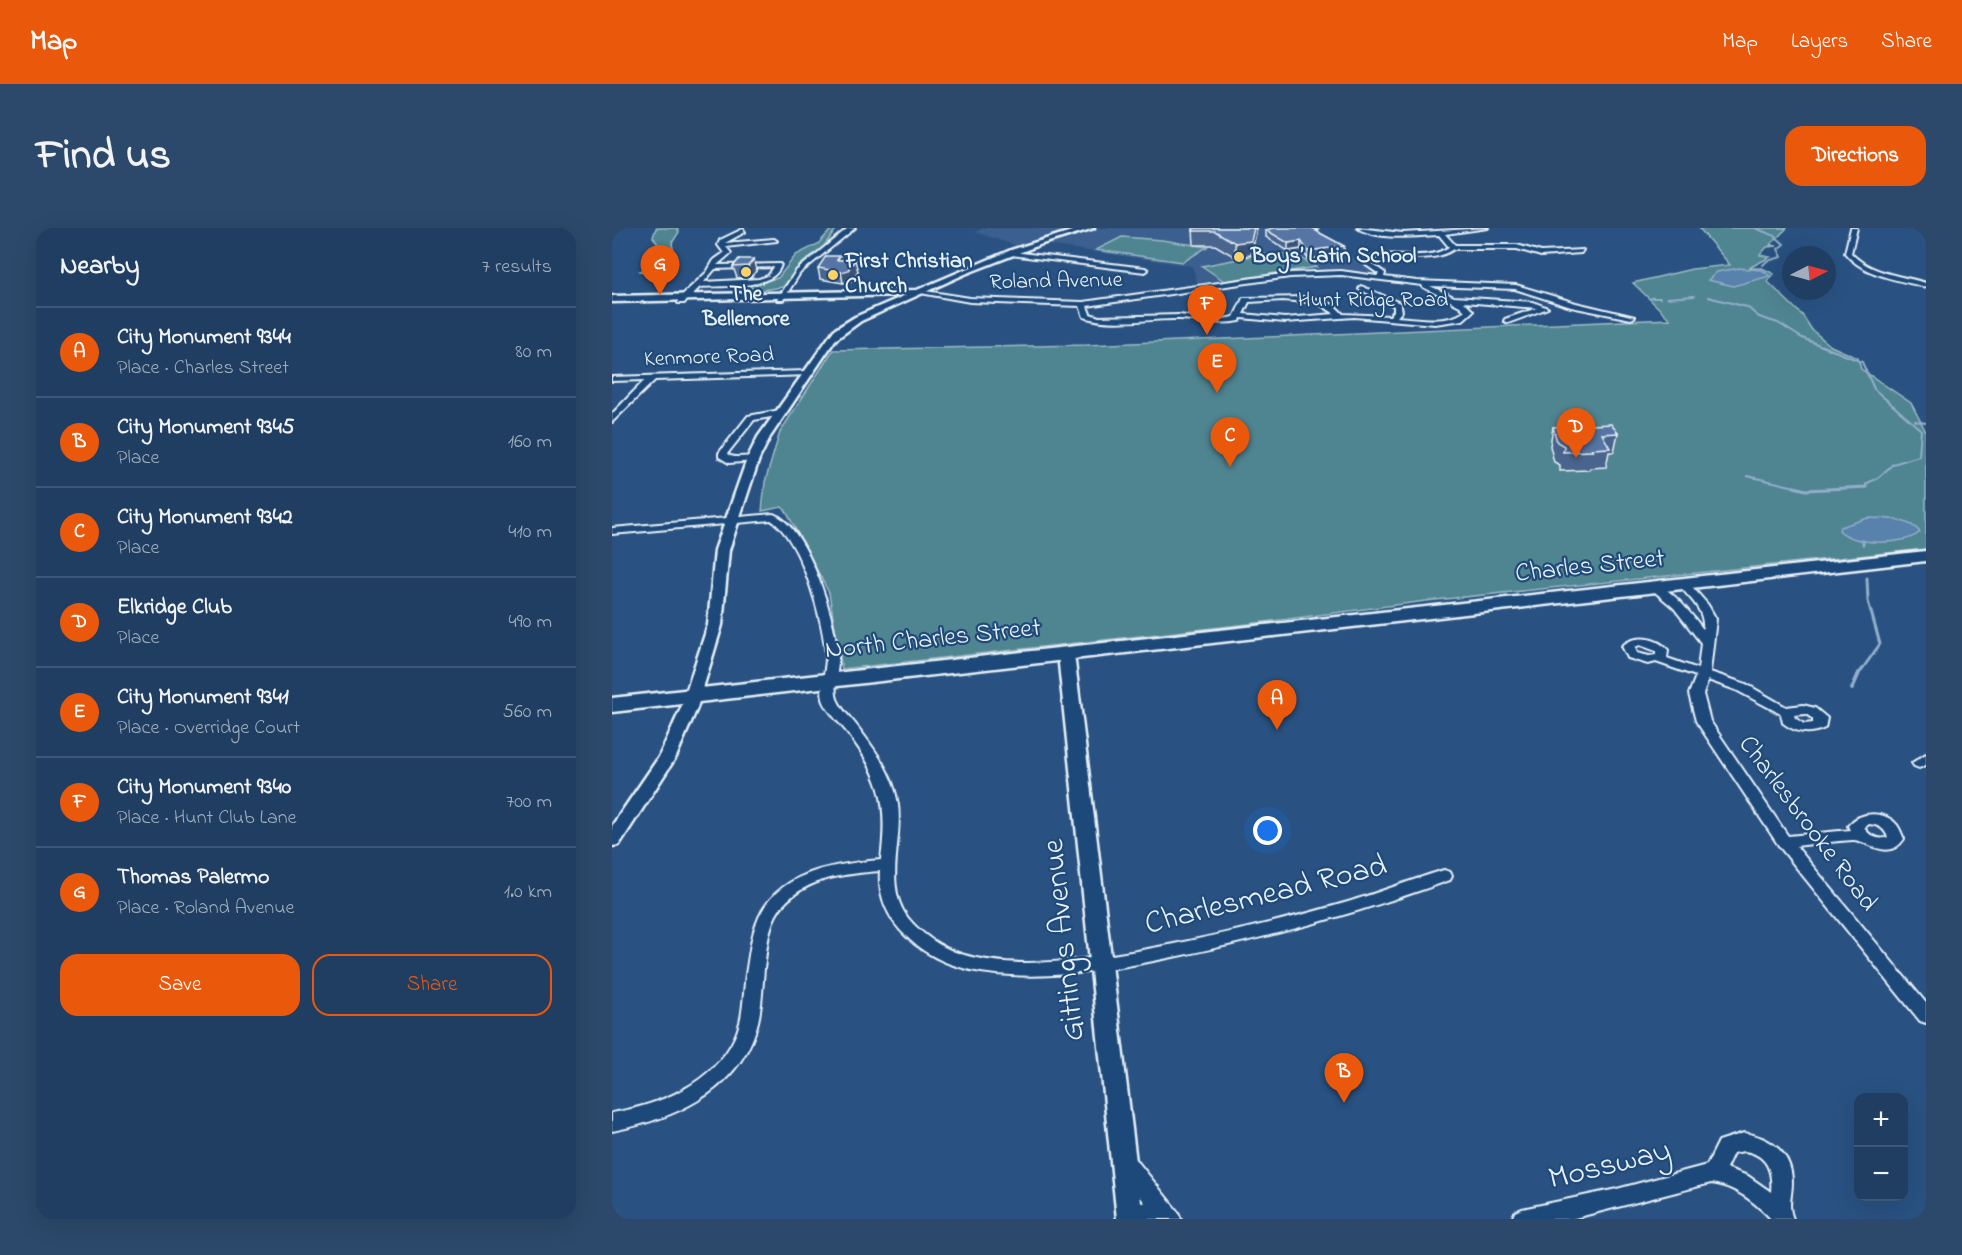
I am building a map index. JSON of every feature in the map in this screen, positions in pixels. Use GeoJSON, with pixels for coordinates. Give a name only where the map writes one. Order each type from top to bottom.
{"type":"FeatureCollection","features":[{"type":"Feature","properties":{"kind":"main road","name":"Charles Street"},"geometry":{"type":"LineString","coordinates":[[1260,632],[1926,556]]}},
{"type":"Feature","properties":{"kind":"main road","name":"North Charles Street"},"geometry":{"type":"LineString","coordinates":[[612,705],[1260,632]]}},
{"type":"Feature","properties":{"kind":"street"},"geometry":{"type":"LineString","coordinates":[[782,296],[798,272],[852,228]]}},
{"type":"Feature","properties":{"kind":"street"},"geometry":{"type":"LineString","coordinates":[[612,840],[667,757],[693,696],[715,625],[720,559],[753,459],[780,412],[837,332],[916,293],[1054,237],[1090,228]]}},
{"type":"Feature","properties":{"kind":"street"},"geometry":{"type":"LineString","coordinates":[[1360,228],[1379,233],[1441,232],[1485,228]]}},
{"type":"Feature","properties":{"kind":"street"},"geometry":{"type":"LineString","coordinates":[[1854,228],[1848,253],[1852,259],[1867,267],[1926,285]]}},
{"type":"Feature","properties":{"kind":"street"},"geometry":{"type":"LineString","coordinates":[[721,245],[724,239],[743,231]]}},
{"type":"Feature","properties":{"kind":"street"},"geometry":{"type":"LineString","coordinates":[[1441,232],[1453,248]]}},
{"type":"Feature","properties":{"kind":"street"},"geometry":{"type":"LineString","coordinates":[[721,245],[774,241]]}},
{"type":"Feature","properties":{"kind":"street"},"geometry":{"type":"LineString","coordinates":[[683,299],[714,267],[717,260],[728,252],[721,245]]}},
{"type":"Feature","properties":{"kind":"street"},"geometry":{"type":"LineString","coordinates":[[1378,278],[1383,274],[1367,262],[1372,256],[1390,253],[1437,254],[1453,248],[1517,247],[1541,254],[1581,251]]}},
{"type":"Feature","properties":{"kind":"street"},"geometry":{"type":"LineString","coordinates":[[1013,254],[1145,270]]}},
{"type":"Feature","properties":{"kind":"street"},"geometry":{"type":"LineString","coordinates":[[696,285],[760,281],[770,277],[779,265],[714,267]]}},
{"type":"Feature","properties":{"kind":"street","name":"Roland Avenue"},"geometry":{"type":"LineString","coordinates":[[612,301],[916,293],[970,300],[1083,304],[1298,274],[1341,273],[1392,281]]}},
{"type":"Feature","properties":{"kind":"street"},"geometry":{"type":"LineString","coordinates":[[1392,281],[1516,287],[1574,305],[1631,317]]}},
{"type":"Feature","properties":{"kind":"street","name":"Hunt Ridge Road"},"geometry":{"type":"LineString","coordinates":[[1392,281],[1440,294]]}},
{"type":"Feature","properties":{"kind":"street","name":"Hunt Ridge Road"},"geometry":{"type":"LineString","coordinates":[[1083,304],[1087,315],[1098,319],[1179,317],[1228,321],[1239,316],[1285,320],[1340,315],[1434,322],[1454,320],[1467,314],[1467,306],[1417,283]]}},
{"type":"Feature","properties":{"kind":"street"},"geometry":{"type":"LineString","coordinates":[[1360,288],[1397,305],[1398,311],[1392,318]]}},
{"type":"Feature","properties":{"kind":"street"},"geometry":{"type":"LineString","coordinates":[[1239,316],[1246,300],[1309,298],[1330,306],[1340,315]]}},
{"type":"Feature","properties":{"kind":"street"},"geometry":{"type":"LineString","coordinates":[[1450,298],[1533,304],[1544,308],[1508,321]]}},
{"type":"Feature","properties":{"kind":"street","name":"Kenmore Road"},"geometry":{"type":"LineString","coordinates":[[612,379],[807,373]]}},
{"type":"Feature","properties":{"kind":"street"},"geometry":{"type":"LineString","coordinates":[[612,420],[652,378]]}},
{"type":"Feature","properties":{"kind":"street"},"geometry":{"type":"LineString","coordinates":[[753,459],[729,460],[722,454],[751,418],[780,412]]}},
{"type":"Feature","properties":{"kind":"street","name":"Charlesmead Road"},"geometry":{"type":"LineString","coordinates":[[731,520],[773,517],[782,522],[820,595],[832,668],[830,700],[870,753],[890,800],[892,837],[886,865],[887,892],[901,921],[922,944],[941,954],[963,961],[1010,968],[1049,969],[1101,965],[1291,925],[1377,901],[1444,876]]}},
{"type":"Feature","properties":{"kind":"street"},"geometry":{"type":"LineString","coordinates":[[612,531],[731,520]]}},
{"type":"Feature","properties":{"kind":"street","name":"Charlesbrooke Road"},"geometry":{"type":"LineString","coordinates":[[1684,584],[1704,607],[1710,619],[1704,673],[1696,694],[1703,721],[1784,842],[1926,1016]]}},
{"type":"Feature","properties":{"kind":"street"},"geometry":{"type":"LineString","coordinates":[[1654,587],[1678,606],[1707,642]]}},
{"type":"Feature","properties":{"kind":"street","name":"Gittings Avenue"},"geometry":{"type":"LineString","coordinates":[[1065,654],[1130,1216]]}},
{"type":"Feature","properties":{"kind":"street"},"geometry":{"type":"LineString","coordinates":[[1659,659],[1678,668],[1704,673],[1741,687],[1787,711]]}},
{"type":"Feature","properties":{"kind":"street"},"geometry":{"type":"LineString","coordinates":[[1784,842],[1859,834]]}},
{"type":"Feature","properties":{"kind":"street"},"geometry":{"type":"LineString","coordinates":[[612,1122],[651,1113],[677,1102],[701,1088],[734,1054],[744,1037],[749,1020],[760,934],[766,916],[778,901],[791,889],[822,874],[841,869],[886,865]]}},
{"type":"Feature","properties":{"kind":"street"},"geometry":{"type":"LineString","coordinates":[[1742,1141],[1762,1146],[1778,1163],[1782,1174],[1781,1214],[1735,1180],[1713,1174],[1726,1147],[1742,1141]]}},
{"type":"Feature","properties":{"kind":"street"},"geometry":{"type":"LineString","coordinates":[[1123,1159],[1168,1217]]}},
{"type":"Feature","properties":{"kind":"street","name":"Mossway"},"geometry":{"type":"LineString","coordinates":[[1522,1219],[1585,1207],[1713,1174]]}},
{"type":"Feature","properties":{"kind":"street"},"geometry":{"type":"LineString","coordinates":[[1130,1216],[1168,1217]]}},
{"type":"Feature","properties":{"kind":"shaded area","name":"Boys’ Latin School"},"geometry":{"type":"Polygon","coordinates":[[[984,228],[1311,228],[1377,274],[1337,271],[1289,272],[1198,285],[1192,266],[1040,244],[1029,243],[1020,247],[975,232],[984,228]]]}},
{"type":"Feature","properties":{"kind":"shaded area"},"geometry":{"type":"Polygon","coordinates":[[[1739,268],[1762,270],[1770,276],[1733,286],[1708,280],[1717,272],[1739,268]]]}},
{"type":"Feature","properties":{"kind":"shaded area"},"geometry":{"type":"Polygon","coordinates":[[[1868,518],[1903,521],[1920,532],[1903,540],[1880,542],[1856,539],[1839,530],[1840,527],[1868,518]]]}},
{"type":"Feature","properties":{"kind":"green space"},"geometry":{"type":"Polygon","coordinates":[[[656,228],[677,228],[679,232],[672,243],[675,260],[668,267],[659,271],[650,273],[640,271],[659,264],[661,260],[660,250],[653,237],[656,228]]]}},
{"type":"Feature","properties":{"kind":"green space"},"geometry":{"type":"Polygon","coordinates":[[[824,228],[837,228],[824,246],[800,265],[783,287],[762,290],[749,288],[755,283],[778,278],[796,255],[818,244],[830,231],[824,228]]]}},
{"type":"Feature","properties":{"kind":"green space"},"geometry":{"type":"Polygon","coordinates":[[[1699,228],[1787,228],[1770,245],[1777,246],[1767,247],[1760,255],[1770,257],[1749,268],[1762,268],[1774,274],[1767,281],[1782,296],[1782,300],[1787,300],[1803,316],[1812,330],[1831,346],[1858,358],[1861,369],[1911,403],[1926,432],[1926,549],[1426,601],[1249,624],[842,669],[829,593],[786,511],[782,507],[762,511],[765,482],[780,432],[833,350],[1087,345],[1670,319],[1633,283],[1692,269],[1730,265],[1699,228]]]}},
{"type":"Feature","properties":{"kind":"green space"},"geometry":{"type":"Polygon","coordinates":[[[1122,237],[1207,247],[1183,262],[1096,250],[1122,237]]]}},
{"type":"Feature","properties":{"kind":"green space"},"geometry":{"type":"Polygon","coordinates":[[[1292,253],[1317,267],[1224,281],[1202,266],[1264,254],[1268,256],[1292,253]]]}},
{"type":"Feature","properties":{"kind":"building"},"geometry":{"type":"Polygon","coordinates":[[[1196,228],[1254,228],[1251,241],[1235,243],[1215,231],[1193,231],[1196,228]]]}},
{"type":"Feature","properties":{"kind":"building"},"geometry":{"type":"Polygon","coordinates":[[[1311,228],[1344,246],[1308,251],[1301,241],[1288,243],[1266,230],[1311,228]]]}},
{"type":"Feature","properties":{"kind":"building"},"geometry":{"type":"Polygon","coordinates":[[[826,256],[840,256],[837,260],[855,260],[848,270],[841,272],[818,268],[826,256]]]}},
{"type":"Feature","properties":{"kind":"building"},"geometry":{"type":"Polygon","coordinates":[[[739,259],[754,259],[748,266],[733,267],[739,259]]]}},
{"type":"Feature","properties":{"kind":"building"},"geometry":{"type":"Polygon","coordinates":[[[1611,424],[1618,433],[1602,434],[1610,448],[1591,449],[1593,451],[1563,452],[1564,446],[1557,442],[1553,427],[1611,424]]]}},
{"type":"Feature","properties":{"kind":"waterway"},"geometry":{"type":"LineString","coordinates":[[1755,228],[1775,236],[1784,244],[1778,249],[1782,257],[1767,261],[1763,265]]}},
{"type":"Feature","properties":{"kind":"waterway"},"geometry":{"type":"LineString","coordinates":[[1667,298],[1694,296]]}},
{"type":"Feature","properties":{"kind":"waterway"},"geometry":{"type":"LineString","coordinates":[[1708,297],[1747,307],[1759,317],[1778,323],[1802,338],[1862,362],[1874,389],[1921,430],[1919,456],[1893,464],[1879,477],[1866,484],[1866,487]]}},
{"type":"Feature","properties":{"kind":"waterway"},"geometry":{"type":"LineString","coordinates":[[1651,298],[1660,298]]}},
{"type":"Feature","properties":{"kind":"waterway"},"geometry":{"type":"LineString","coordinates":[[1915,421],[1926,423]]}},
{"type":"Feature","properties":{"kind":"waterway"},"geometry":{"type":"LineString","coordinates":[[1747,476],[1800,488]]}},
{"type":"Feature","properties":{"kind":"waterway"},"geometry":{"type":"LineString","coordinates":[[1794,487],[1806,490],[1866,487]]}},
{"type":"Feature","properties":{"kind":"waterway"},"geometry":{"type":"LineString","coordinates":[[1858,675],[1880,644],[1868,601],[1867,578]]}},
{"type":"Feature","properties":{"kind":"waterway"},"geometry":{"type":"LineString","coordinates":[[1852,689],[1858,675]]}},
{"type":"Feature","properties":{"kind":"place","name":"Boys’ Latin School"},"geometry":{"type":"Point","coordinates":[1239,257]}},
{"type":"Feature","properties":{"kind":"place","name":"The Bellemore"},"geometry":{"type":"Point","coordinates":[746,272]}},
{"type":"Feature","properties":{"kind":"place","name":"First Christian Church"},"geometry":{"type":"Point","coordinates":[833,275]}},
{"type":"Feature","properties":{"kind":"place","name":"Thomas Palermo"},"geometry":{"type":"Point","coordinates":[660,295]}},
{"type":"Feature","properties":{"kind":"place","name":"City Monument 9340"},"geometry":{"type":"Point","coordinates":[1207,335]}},
{"type":"Feature","properties":{"kind":"place","name":"City Monument 9341"},"geometry":{"type":"Point","coordinates":[1217,393]}},
{"type":"Feature","properties":{"kind":"place","name":"Elkridge Club"},"geometry":{"type":"Point","coordinates":[1576,458]}},
{"type":"Feature","properties":{"kind":"place","name":"City Monument 9342"},"geometry":{"type":"Point","coordinates":[1230,467]}},
{"type":"Feature","properties":{"kind":"place","name":"City Monument 9344"},"geometry":{"type":"Point","coordinates":[1277,730]}},
{"type":"Feature","properties":{"kind":"place","name":"City Monument 9345"},"geometry":{"type":"Point","coordinates":[1344,1103]}}]}
